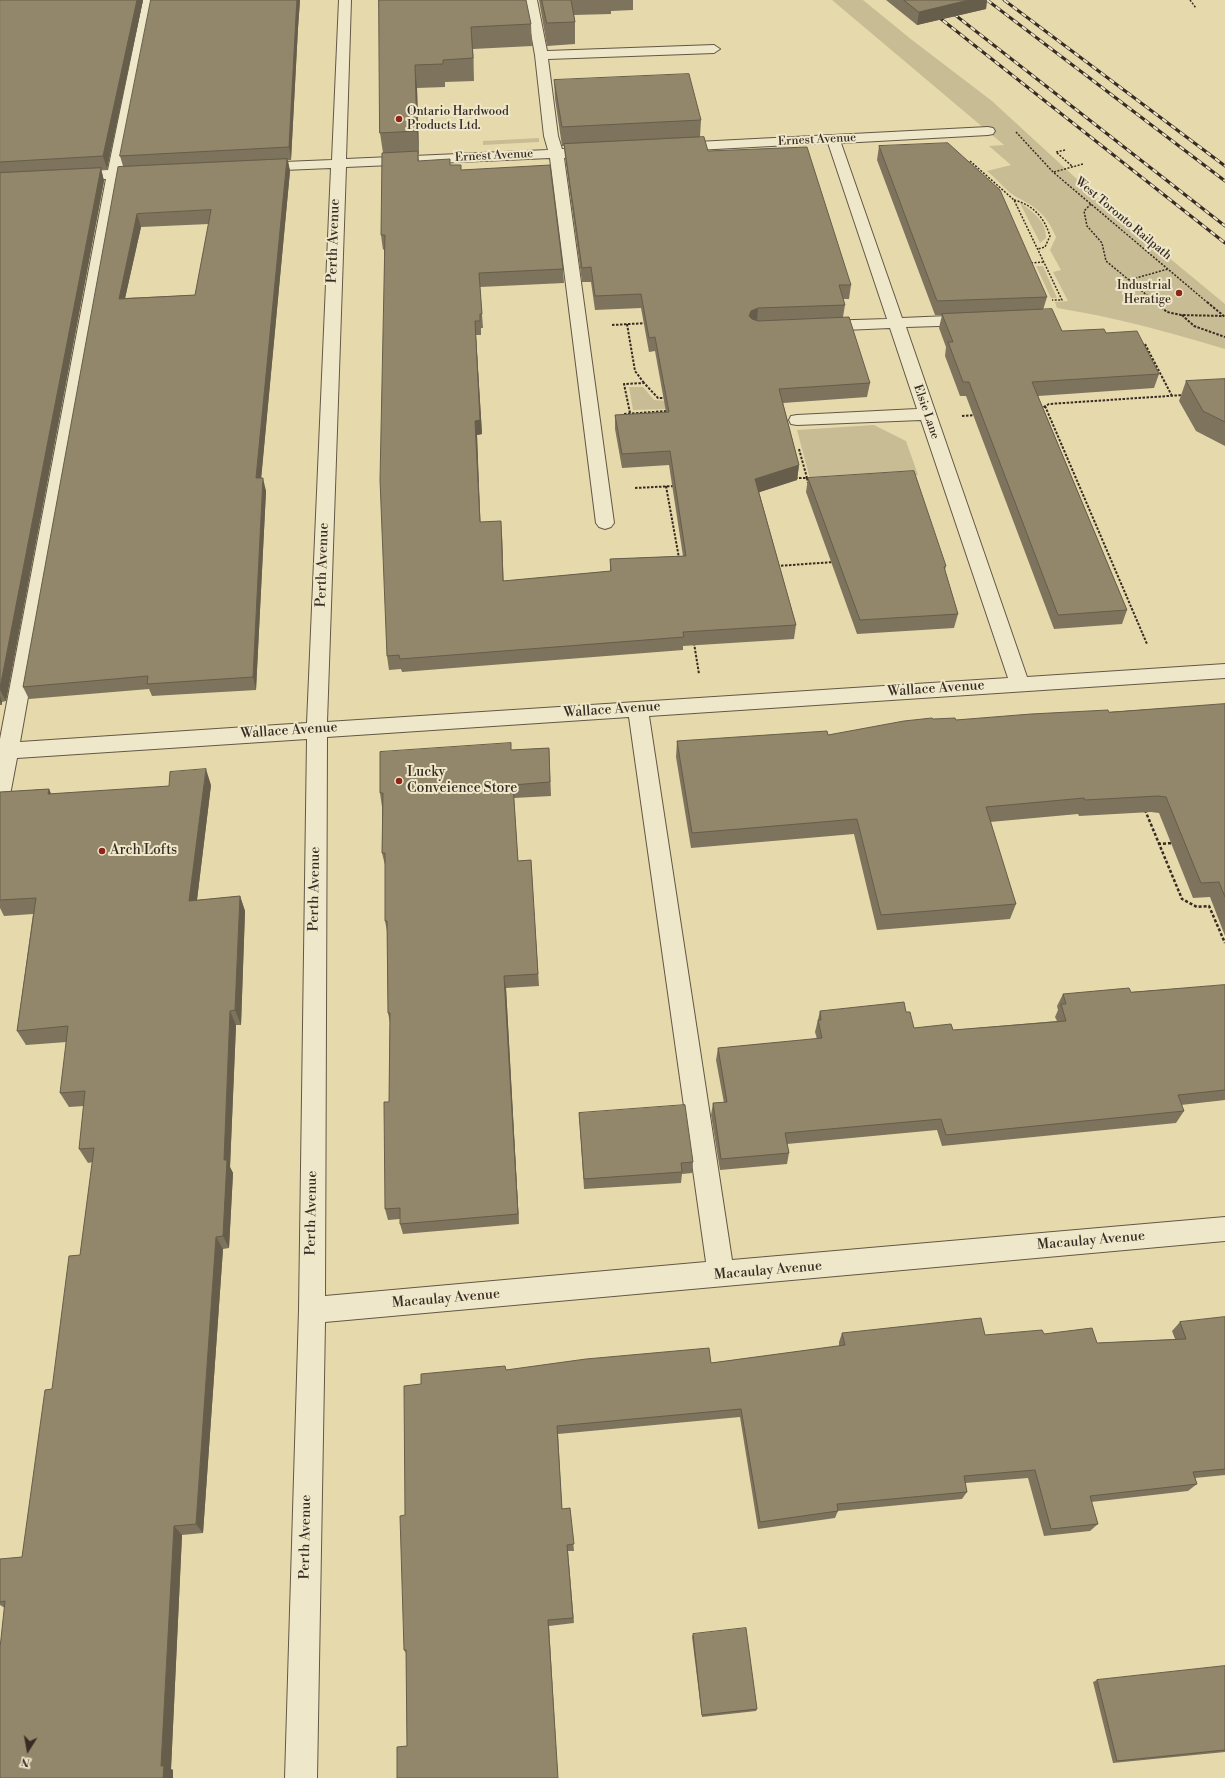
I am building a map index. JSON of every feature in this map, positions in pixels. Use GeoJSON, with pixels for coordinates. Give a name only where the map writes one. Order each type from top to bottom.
{"type":"FeatureCollection","features":[{"type":"Feature","properties":{"kind":"street"},"geometry":{"type":"LineString","coordinates":[[0,795],[4,751],[114,174],[150,0]]}},
{"type":"Feature","properties":{"kind":"street","name":"Perth Avenue"},"geometry":{"type":"LineString","coordinates":[[301,1778],[312,1310],[317,729],[344,0]]}},
{"type":"Feature","properties":{"kind":"street"},"geometry":{"type":"LineString","coordinates":[[531,0],[541,56],[550,136],[556,154],[605,522]]}},
{"type":"Feature","properties":{"kind":"street"},"geometry":{"type":"LineString","coordinates":[[541,56],[714,49]]}},
{"type":"Feature","properties":{"kind":"street","name":"Ernest Avenue"},"geometry":{"type":"LineString","coordinates":[[667,148],[988,131]]}},
{"type":"Feature","properties":{"kind":"street","name":"Elsie Lane"},"geometry":{"type":"LineString","coordinates":[[833,139],[1020,684]]}},
{"type":"Feature","properties":{"kind":"street","name":"Ernest Avenue"},"geometry":{"type":"LineString","coordinates":[[246,168],[611,151]]}},
{"type":"Feature","properties":{"kind":"street"},"geometry":{"type":"LineString","coordinates":[[61,177],[161,172]]}},
{"type":"Feature","properties":{"kind":"street"},"geometry":{"type":"LineString","coordinates":[[805,326],[990,319]]}},
{"type":"Feature","properties":{"kind":"street"},"geometry":{"type":"LineString","coordinates":[[797,420],[927,414]]}},
{"type":"Feature","properties":{"kind":"street","name":"Wallace Avenue"},"geometry":{"type":"LineString","coordinates":[[4,751],[317,729],[1225,671]]}},
{"type":"Feature","properties":{"kind":"street"},"geometry":{"type":"LineString","coordinates":[[638,708],[720,1275]]}},
{"type":"Feature","properties":{"kind":"street","name":"Macaulay Avenue"},"geometry":{"type":"LineString","coordinates":[[312,1310],[1225,1229]]}},
{"type":"Feature","properties":{"kind":"path"},"geometry":{"type":"LineString","coordinates":[[1190,0],[1196,8]]}},
{"type":"Feature","properties":{"kind":"path","name":"West Toronto Railpath"},"geometry":{"type":"LineString","coordinates":[[1014,130],[1053,172],[1224,316]]}},
{"type":"Feature","properties":{"kind":"path"},"geometry":{"type":"LineString","coordinates":[[1065,150],[1056,152],[1073,167]]}},
{"type":"Feature","properties":{"kind":"path"},"geometry":{"type":"LineString","coordinates":[[968,160],[1014,200],[1062,300],[1052,300]]}},
{"type":"Feature","properties":{"kind":"path"},"geometry":{"type":"LineString","coordinates":[[1053,172],[1083,164]]}},
{"type":"Feature","properties":{"kind":"path"},"geometry":{"type":"LineString","coordinates":[[1014,200],[1022,201],[1032,207],[1041,216],[1048,227],[1050,236],[1045,247],[1038,249]]}},
{"type":"Feature","properties":{"kind":"path"},"geometry":{"type":"LineString","coordinates":[[1091,204],[1084,211],[1084,217],[1087,227],[1102,244],[1106,261],[1167,312],[1181,315],[1224,316]]}},
{"type":"Feature","properties":{"kind":"path"},"geometry":{"type":"LineString","coordinates":[[1033,269],[1030,262],[1044,262]]}},
{"type":"Feature","properties":{"kind":"path"},"geometry":{"type":"LineString","coordinates":[[1129,280],[1168,269]]}},
{"type":"Feature","properties":{"kind":"path"},"geometry":{"type":"LineString","coordinates":[[1181,315],[1194,326],[1225,337]]}},
{"type":"Feature","properties":{"kind":"path"},"geometry":{"type":"LineString","coordinates":[[580,327],[651,323]]}},
{"type":"Feature","properties":{"kind":"path"},"geometry":{"type":"LineString","coordinates":[[627,324],[635,371],[658,398],[672,399]]}},
{"type":"Feature","properties":{"kind":"path"},"geometry":{"type":"LineString","coordinates":[[1137,344],[1145,344],[1172,396]]}},
{"type":"Feature","properties":{"kind":"path"},"geometry":{"type":"LineString","coordinates":[[630,413],[624,384],[644,383]]}},
{"type":"Feature","properties":{"kind":"path"},"geometry":{"type":"LineString","coordinates":[[1033,409],[1041,409],[1049,404],[1187,395]]}},
{"type":"Feature","properties":{"kind":"path"},"geometry":{"type":"LineString","coordinates":[[1045,406],[1149,648]]}},
{"type":"Feature","properties":{"kind":"path"},"geometry":{"type":"LineString","coordinates":[[591,416],[672,411]]}},
{"type":"Feature","properties":{"kind":"path"},"geometry":{"type":"LineString","coordinates":[[961,416],[976,415]]}},
{"type":"Feature","properties":{"kind":"path"},"geometry":{"type":"LineString","coordinates":[[791,479],[807,478],[809,486]]}},
{"type":"Feature","properties":{"kind":"path"},"geometry":{"type":"LineString","coordinates":[[600,490],[681,485]]}},
{"type":"Feature","properties":{"kind":"path"},"geometry":{"type":"LineString","coordinates":[[666,486],[680,565]]}},
{"type":"Feature","properties":{"kind":"path"},"geometry":{"type":"LineString","coordinates":[[776,566],[839,562]]}},
{"type":"Feature","properties":{"kind":"path"},"geometry":{"type":"LineString","coordinates":[[693,639],[705,704]]}},
{"type":"Feature","properties":{"kind":"path"},"geometry":{"type":"LineString","coordinates":[[1144,807],[1182,899],[1197,907],[1209,906],[1225,943]]}},
{"type":"Feature","properties":{"kind":"path"},"geometry":{"type":"LineString","coordinates":[[1158,844],[1180,842]]}},
{"type":"Feature","properties":{"kind":"shaded area"},"geometry":{"type":"Polygon","coordinates":[[[832,0],[863,0],[912,40],[992,101],[1104,204],[1225,304],[1225,349],[1141,326],[1057,308],[1055,302],[1068,301],[1053,272],[1061,270],[1050,250],[1056,237],[1053,230],[1041,213],[1010,192],[987,171],[1011,165],[989,146],[1004,145],[832,0]]]}},
{"type":"Feature","properties":{"kind":"shaded area"},"geometry":{"type":"Polygon","coordinates":[[[539,138],[539,142],[483,145],[483,141],[539,138]]]}},
{"type":"Feature","properties":{"kind":"shaded area"},"geometry":{"type":"Polygon","coordinates":[[[1020,203],[1038,217],[1044,227],[1046,238],[1040,243],[1020,203]]]}},
{"type":"Feature","properties":{"kind":"shaded area"},"geometry":{"type":"Polygon","coordinates":[[[1036,266],[1043,266],[1057,298],[1051,298],[1036,266]]]}},
{"type":"Feature","properties":{"kind":"shaded area"},"geometry":{"type":"Polygon","coordinates":[[[629,387],[643,387],[654,400],[668,401],[668,409],[633,410],[629,387]]]}},
{"type":"Feature","properties":{"kind":"shaded area"},"geometry":{"type":"Polygon","coordinates":[[[874,425],[906,441],[918,475],[811,483],[797,430],[874,425]]]}},
{"type":"Feature","properties":{"kind":"building"},"geometry":{"type":"Polygon","coordinates":[[[0,0],[137,0],[103,156],[0,162],[0,0]]]}},
{"type":"Feature","properties":{"kind":"building"},"geometry":{"type":"Polygon","coordinates":[[[151,0],[297,0],[289,147],[120,156],[151,0]]]}},
{"type":"Feature","properties":{"kind":"building"},"geometry":{"type":"Polygon","coordinates":[[[379,0],[526,0],[531,24],[471,27],[473,58],[443,60],[443,64],[415,65],[417,131],[380,133],[379,0]]]}},
{"type":"Feature","properties":{"kind":"building"},"geometry":{"type":"Polygon","coordinates":[[[542,0],[571,0],[575,22],[547,23],[542,0]]]}},
{"type":"Feature","properties":{"kind":"building"},"geometry":{"type":"Polygon","coordinates":[[[904,0],[969,0],[919,12],[904,0]]]}},
{"type":"Feature","properties":{"kind":"building"},"geometry":{"type":"Polygon","coordinates":[[[689,74],[701,120],[562,127],[554,80],[689,74]]]}},
{"type":"Feature","properties":{"kind":"building"},"geometry":{"type":"Polygon","coordinates":[[[704,137],[708,151],[807,147],[851,285],[839,285],[845,305],[758,308],[751,311],[749,316],[758,321],[849,317],[870,383],[779,389],[799,465],[755,479],[796,625],[683,632],[684,637],[400,659],[399,655],[387,656],[380,480],[385,235],[381,235],[382,153],[418,151],[418,161],[450,159],[450,165],[461,165],[461,170],[550,165],[563,269],[479,273],[482,314],[480,314],[480,321],[475,321],[480,420],[475,421],[480,522],[501,521],[503,581],[611,571],[610,559],[686,556],[670,451],[622,454],[615,415],[669,412],[655,337],[649,338],[641,294],[595,296],[591,267],[582,268],[564,144],[704,137]]]}},
{"type":"Feature","properties":{"kind":"building"},"geometry":{"type":"Polygon","coordinates":[[[948,143],[1000,190],[1047,297],[937,301],[879,146],[948,143]]]}},
{"type":"Feature","properties":{"kind":"building"},"geometry":{"type":"Polygon","coordinates":[[[287,159],[256,478],[263,478],[253,677],[147,684],[148,676],[23,687],[118,167],[287,159]],[[211,210],[137,214],[119,299],[195,295],[211,210]]]}},
{"type":"Feature","properties":{"kind":"building"},"geometry":{"type":"Polygon","coordinates":[[[101,168],[0,688],[0,173],[101,168]]]}},
{"type":"Feature","properties":{"kind":"building"},"geometry":{"type":"Polygon","coordinates":[[[1052,309],[1062,331],[1104,329],[1106,333],[1137,331],[1159,374],[1032,382],[1127,610],[1058,615],[969,382],[963,382],[948,342],[953,342],[942,314],[1052,309]]]}},
{"type":"Feature","properties":{"kind":"building"},"geometry":{"type":"Polygon","coordinates":[[[1225,379],[1225,422],[1203,411],[1186,381],[1225,379]]]}},
{"type":"Feature","properties":{"kind":"building"},"geometry":{"type":"Polygon","coordinates":[[[914,471],[946,566],[944,567],[958,614],[860,620],[808,478],[914,471]]]}},
{"type":"Feature","properties":{"kind":"building"},"geometry":{"type":"Polygon","coordinates":[[[1225,704],[1225,897],[1219,882],[1201,883],[1166,797],[1158,796],[1085,800],[1084,798],[986,807],[1016,904],[881,915],[857,819],[692,833],[677,741],[827,731],[828,735],[904,721],[932,718],[955,718],[956,720],[1031,714],[1108,710],[1109,712],[1225,704]]]}},
{"type":"Feature","properties":{"kind":"building"},"geometry":{"type":"Polygon","coordinates":[[[511,743],[511,750],[549,748],[550,782],[513,785],[518,861],[531,860],[538,974],[504,976],[518,1214],[400,1224],[400,1208],[385,1209],[384,1102],[389,1102],[390,1013],[388,1013],[387,921],[385,921],[385,853],[382,853],[383,793],[380,793],[380,752],[511,743]]]}},
{"type":"Feature","properties":{"kind":"building"},"geometry":{"type":"Polygon","coordinates":[[[206,769],[189,901],[240,896],[235,1010],[230,1011],[224,1160],[227,1160],[223,1236],[216,1237],[196,1524],[174,1526],[161,1766],[164,1766],[163,1778],[0,1778],[0,1648],[5,1601],[0,1602],[0,1559],[22,1557],[45,1390],[52,1389],[69,1256],[80,1255],[94,1148],[79,1149],[85,1091],[60,1093],[68,1026],[17,1031],[36,898],[0,900],[0,792],[49,789],[48,794],[169,786],[170,772],[206,769]]]}},
{"type":"Feature","properties":{"kind":"building"},"geometry":{"type":"Polygon","coordinates":[[[1225,985],[1225,1090],[1178,1095],[1184,1111],[946,1135],[941,1119],[785,1133],[789,1153],[721,1159],[713,1103],[727,1102],[718,1048],[822,1038],[818,1020],[821,1020],[820,1011],[904,1002],[906,1012],[910,1012],[914,1028],[951,1024],[953,1030],[1066,1021],[1061,1004],[1066,1004],[1063,994],[1129,988],[1131,992],[1225,985]]]}},
{"type":"Feature","properties":{"kind":"building"},"geometry":{"type":"Polygon","coordinates":[[[685,1105],[693,1162],[681,1163],[682,1172],[584,1179],[579,1113],[685,1105]]]}},
{"type":"Feature","properties":{"kind":"building"},"geometry":{"type":"Polygon","coordinates":[[[1225,1317],[1225,1469],[1193,1472],[1197,1484],[1090,1496],[1098,1524],[1051,1529],[1035,1470],[964,1476],[967,1492],[837,1504],[838,1511],[760,1522],[741,1409],[557,1426],[562,1509],[570,1508],[574,1544],[567,1545],[573,1618],[548,1620],[558,1778],[397,1778],[397,1747],[407,1746],[406,1650],[404,1650],[400,1516],[405,1515],[404,1386],[421,1384],[421,1374],[505,1366],[506,1370],[586,1359],[709,1348],[711,1363],[845,1345],[842,1333],[981,1318],[985,1335],[1042,1330],[1044,1334],[1092,1328],[1097,1343],[1186,1339],[1180,1322],[1225,1317]]]}},
{"type":"Feature","properties":{"kind":"building"},"geometry":{"type":"Polygon","coordinates":[[[746,1628],[757,1709],[702,1715],[693,1634],[746,1628]]]}},
{"type":"Feature","properties":{"kind":"building"},"geometry":{"type":"Polygon","coordinates":[[[1225,1666],[1225,1750],[1117,1761],[1097,1680],[1225,1666]]]}},
{"type":"Feature","properties":{"kind":"railway"},"geometry":{"type":"LineString","coordinates":[[917,0],[1225,243]]}},
{"type":"Feature","properties":{"kind":"railway"},"geometry":{"type":"LineString","coordinates":[[936,0],[1225,226]]}},
{"type":"Feature","properties":{"kind":"railway"},"geometry":{"type":"LineString","coordinates":[[987,0],[1225,181]]}},
{"type":"Feature","properties":{"kind":"railway"},"geometry":{"type":"LineString","coordinates":[[1004,0],[1225,166]]}},
{"type":"Feature","properties":{"kind":"place","name":"Ontario Hardwood Products Ltd."},"geometry":{"type":"Point","coordinates":[399,119]}},
{"type":"Feature","properties":{"kind":"place","name":"Industrial Heratige"},"geometry":{"type":"Point","coordinates":[1179,293]}},
{"type":"Feature","properties":{"kind":"place","name":"Lucky Conveience Store"},"geometry":{"type":"Point","coordinates":[399,781]}},
{"type":"Feature","properties":{"kind":"place","name":"Arch Lofts"},"geometry":{"type":"Point","coordinates":[102,851]}}]}
